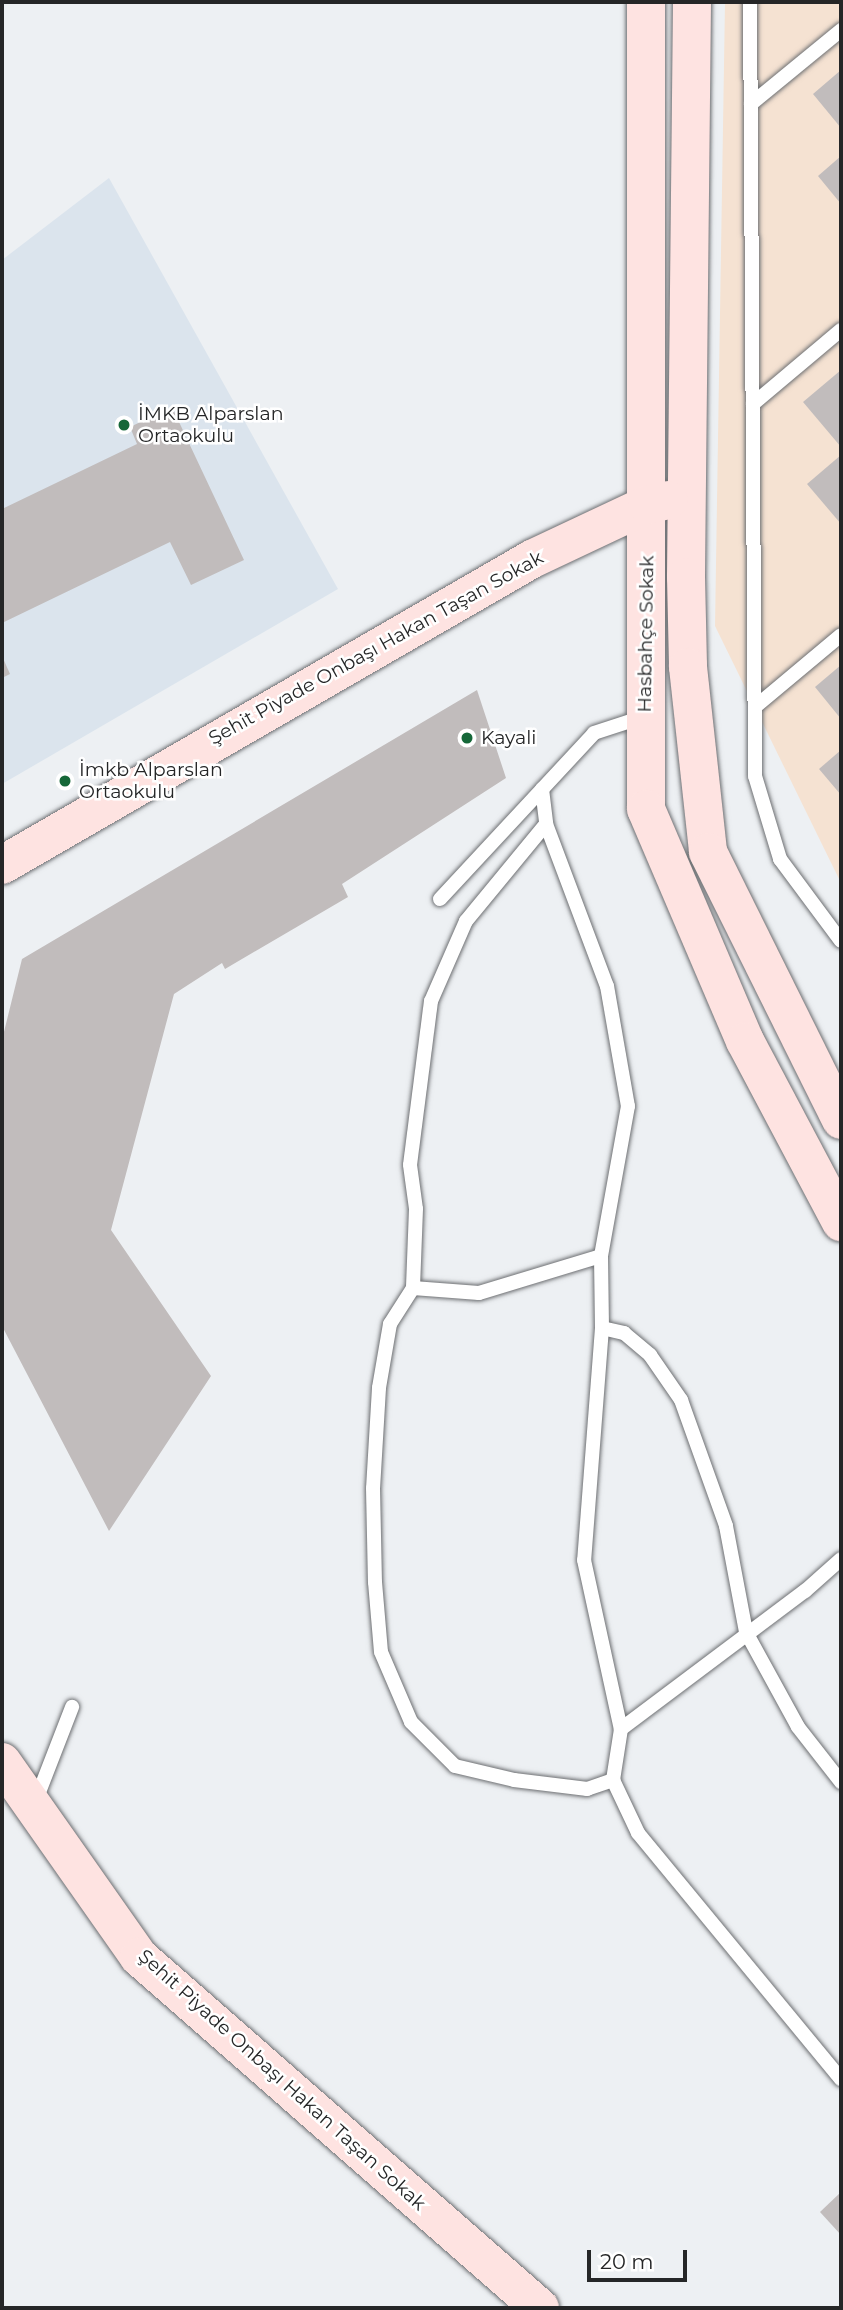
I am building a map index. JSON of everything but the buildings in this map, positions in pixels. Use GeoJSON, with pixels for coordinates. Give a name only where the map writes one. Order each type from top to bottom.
{"type":"FeatureCollection","features":[{"type":"Feature","properties":{"kind":"main road","name":"Hasbahçe Sokak"},"geometry":{"type":"LineString","coordinates":[[646,2],[646,809],[745,1041],[841,1222]]}},
{"type":"Feature","properties":{"kind":"main road","name":"Hasbahçe Sokak"},"geometry":{"type":"LineString","coordinates":[[692,2],[688,667],[708,852],[841,1120]]}},
{"type":"Feature","properties":{"kind":"main road","name":"Şehit Piyade Onbaşı Hakan Taşan Sokak"},"geometry":{"type":"LineString","coordinates":[[2,865],[532,558],[647,505],[687,496]]}},
{"type":"Feature","properties":{"kind":"main road","name":"Şehit Piyade Onbaşı Hakan Taşan Sokak"},"geometry":{"type":"LineString","coordinates":[[2,1762],[32,1809],[139,1957],[540,2308]]}},
{"type":"Feature","properties":{"kind":"lane"},"geometry":{"type":"LineString","coordinates":[[750,2],[755,776],[780,859],[841,941]]}},
{"type":"Feature","properties":{"kind":"lane"},"geometry":{"type":"LineString","coordinates":[[751,104],[841,30]]}},
{"type":"Feature","properties":{"kind":"lane"},"geometry":{"type":"LineString","coordinates":[[753,404],[841,330]]}},
{"type":"Feature","properties":{"kind":"lane"},"geometry":{"type":"LineString","coordinates":[[755,707],[841,635]]}},
{"type":"Feature","properties":{"kind":"lane"},"geometry":{"type":"LineString","coordinates":[[440,899],[594,733],[645,716]]}},
{"type":"Feature","properties":{"kind":"lane"},"geometry":{"type":"LineString","coordinates":[[542,789],[546,824],[607,986],[628,1106],[601,1256],[602,1328],[584,1560],[621,1729],[613,1780],[638,1833],[841,2080]]}},
{"type":"Feature","properties":{"kind":"lane"},"geometry":{"type":"LineString","coordinates":[[546,824],[466,922],[431,1001],[410,1165],[416,1209],[413,1288],[390,1324],[379,1388],[373,1488],[381,1652],[411,1722],[454,1766],[514,1780],[587,1788],[613,1780]]}},
{"type":"Feature","properties":{"kind":"lane"},"geometry":{"type":"LineString","coordinates":[[413,1288],[479,1293],[601,1256]]}},
{"type":"Feature","properties":{"kind":"lane"},"geometry":{"type":"LineString","coordinates":[[602,1328],[624,1333],[650,1355],[681,1400],[726,1526],[746,1632],[798,1727],[841,1782]]}},
{"type":"Feature","properties":{"kind":"lane"},"geometry":{"type":"LineString","coordinates":[[621,1729],[746,1632],[806,1591],[841,1559]]}},
{"type":"Feature","properties":{"kind":"lane"},"geometry":{"type":"LineString","coordinates":[[32,1809],[72,1707]]}},
{"type":"Feature","properties":{"kind":"shaded area"},"geometry":{"type":"Polygon","coordinates":[[[725,2],[841,2],[841,883],[715,626],[725,2]]]}},
{"type":"Feature","properties":{"kind":"shaded area","name":"İMKB Alparslan Ortaokulu"},"geometry":{"type":"Polygon","coordinates":[[[109,178],[338,589],[2,784],[2,260],[109,178]]]}},
{"type":"Feature","properties":{"kind":"place","name":"İMKB Alparslan Ortaokulu"},"geometry":{"type":"Point","coordinates":[124,425]}},
{"type":"Feature","properties":{"kind":"place","name":"Kayali"},"geometry":{"type":"Point","coordinates":[467,738]}},
{"type":"Feature","properties":{"kind":"place","name":"İmkb Alparslan Ortaokulu"},"geometry":{"type":"Point","coordinates":[65,781]}}]}
